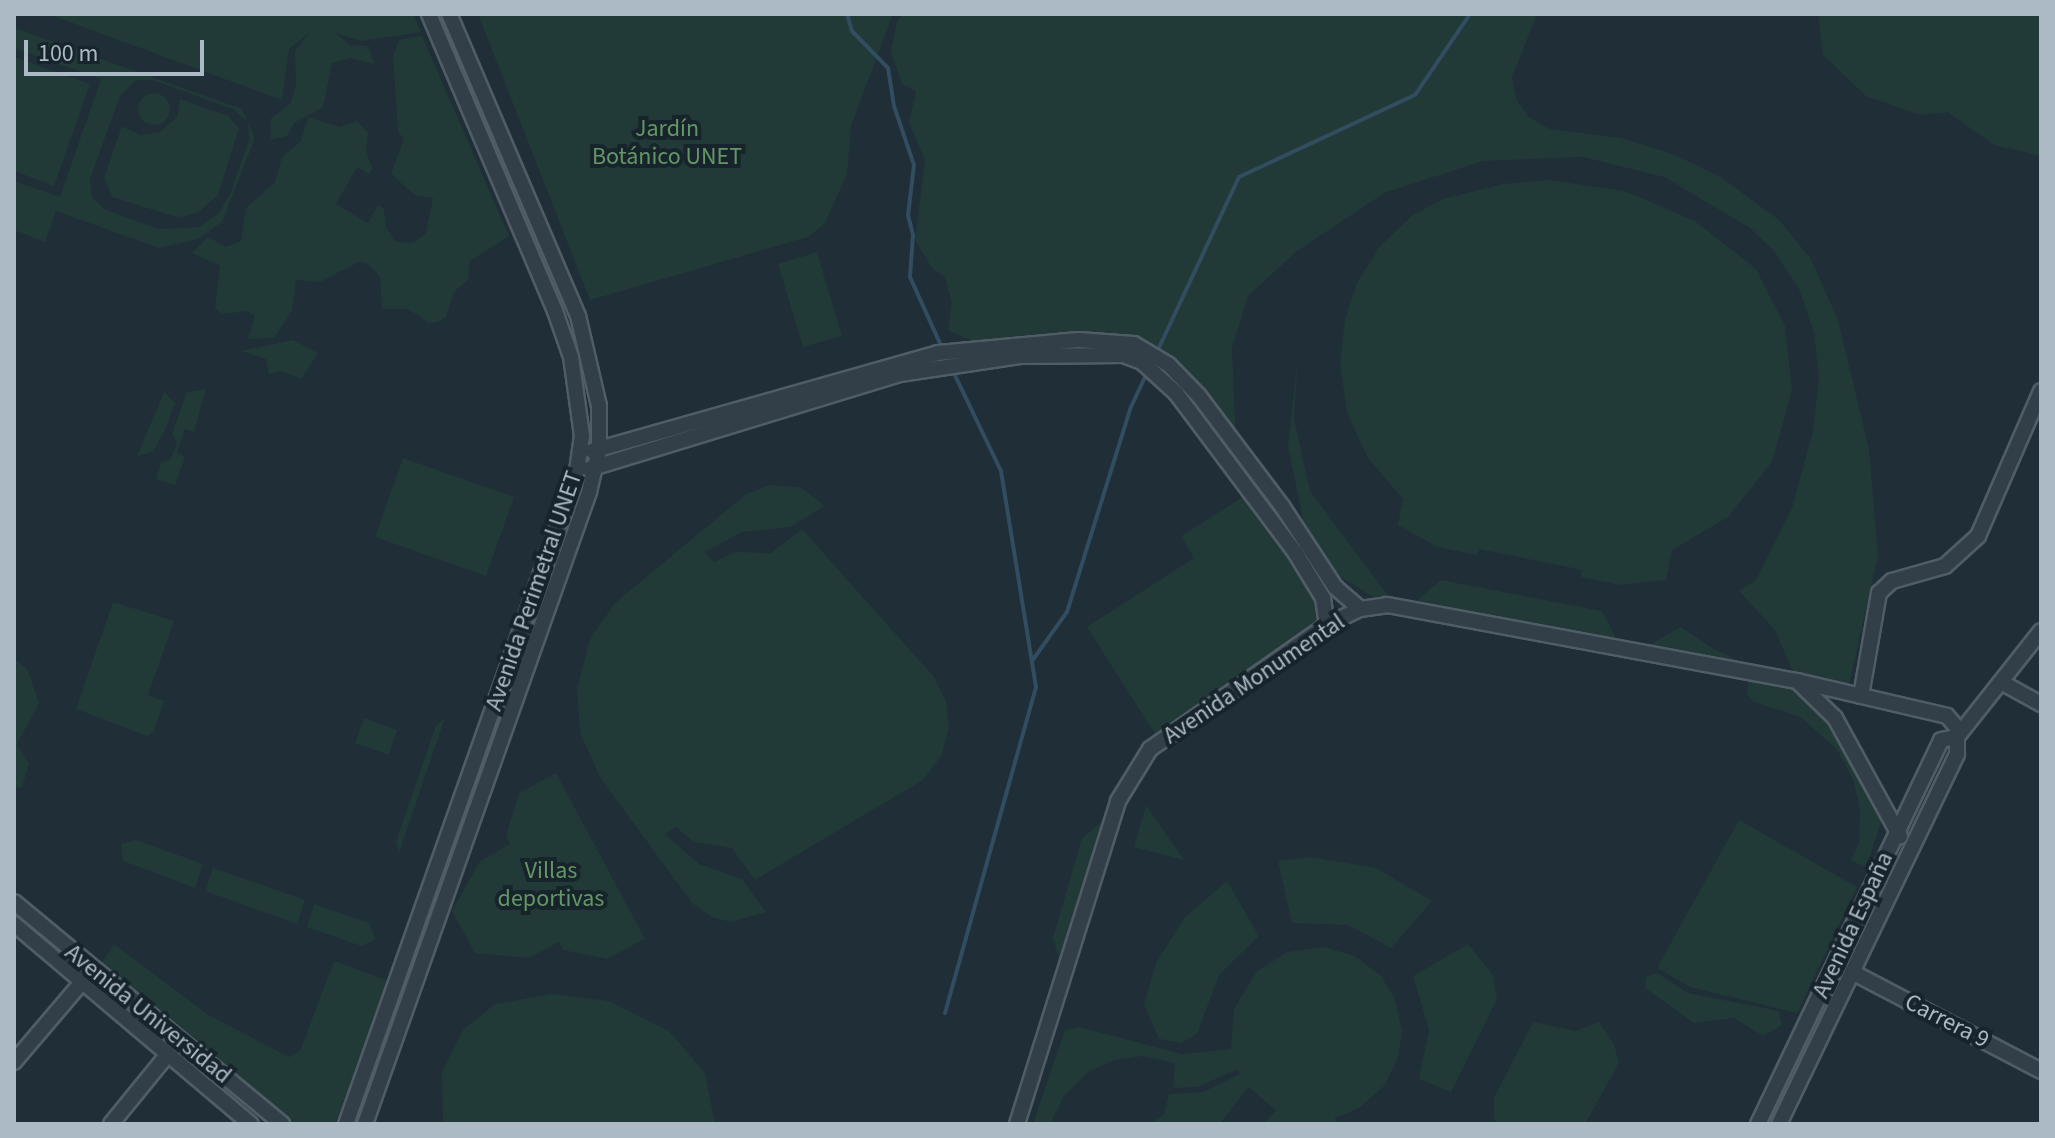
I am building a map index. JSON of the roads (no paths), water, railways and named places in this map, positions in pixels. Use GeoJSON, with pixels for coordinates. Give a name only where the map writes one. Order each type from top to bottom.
{"type":"FeatureCollection","features":[{"type":"Feature","properties":{"kind":"street","name":"Avenida Perimetral UNET"},"geometry":{"type":"LineString","coordinates":[[346,1124],[577,471],[580,454],[579,398],[571,357],[429,14]]}},
{"type":"Feature","properties":{"kind":"street"},"geometry":{"type":"LineString","coordinates":[[365,1124],[596,467],[599,450],[597,390],[578,316],[449,14]]}},
{"type":"Feature","properties":{"kind":"street"},"geometry":{"type":"LineString","coordinates":[[580,454],[985,347],[1104,340],[1145,356],[1199,396],[1335,587],[1360,609]]}},
{"type":"Feature","properties":{"kind":"street"},"geometry":{"type":"LineString","coordinates":[[577,471],[899,368],[1102,354],[1145,356]]}},
{"type":"Feature","properties":{"kind":"street"},"geometry":{"type":"LineString","coordinates":[[1159,366],[1323,598],[1327,625]]}},
{"type":"Feature","properties":{"kind":"street"},"geometry":{"type":"LineString","coordinates":[[1861,696],[1879,593],[1892,581],[1945,566],[1978,536],[2041,391]]}},
{"type":"Feature","properties":{"kind":"street"},"geometry":{"type":"LineString","coordinates":[[1249,491],[1262,481]]}},
{"type":"Feature","properties":{"kind":"street","name":"Avenida Monumental"},"geometry":{"type":"LineString","coordinates":[[1017,1124],[1118,801],[1150,749],[1327,625],[1360,609],[1387,605],[1797,681],[1947,716],[1958,734]]}},
{"type":"Feature","properties":{"kind":"street"},"geometry":{"type":"LineString","coordinates":[[1958,734],[2041,631]]}},
{"type":"Feature","properties":{"kind":"street"},"geometry":{"type":"LineString","coordinates":[[1797,681],[1835,718],[1907,850]]}},
{"type":"Feature","properties":{"kind":"street"},"geometry":{"type":"LineString","coordinates":[[2001,682],[2041,704]]}},
{"type":"Feature","properties":{"kind":"street","name":"Avenida España"},"geometry":{"type":"LineString","coordinates":[[1758,1124],[1941,740],[1958,734],[1957,754],[1907,850],[1779,1124]]}},
{"type":"Feature","properties":{"kind":"street","name":"Avenida Universidad"},"geometry":{"type":"LineString","coordinates":[[14,902],[282,1124]]}},
{"type":"Feature","properties":{"kind":"street","name":"Avenida Universidad"},"geometry":{"type":"LineString","coordinates":[[14,924],[251,1124]]}},
{"type":"Feature","properties":{"kind":"street"},"geometry":{"type":"LineString","coordinates":[[412,938],[427,943]]}},
{"type":"Feature","properties":{"kind":"street"},"geometry":{"type":"LineString","coordinates":[[403,962],[419,967]]}},
{"type":"Feature","properties":{"kind":"street","name":"Carrera 9"},"geometry":{"type":"LineString","coordinates":[[1852,972],[2041,1071]]}},
{"type":"Feature","properties":{"kind":"street"},"geometry":{"type":"LineString","coordinates":[[14,1062],[82,982]]}},
{"type":"Feature","properties":{"kind":"street"},"geometry":{"type":"LineString","coordinates":[[111,1124],[168,1054]]}},
{"type":"Feature","properties":{"kind":"waterway"},"geometry":{"type":"LineString","coordinates":[[847,14],[852,31],[888,68],[894,106],[914,165],[908,215],[913,235],[910,277],[943,350]]}},
{"type":"Feature","properties":{"kind":"waterway"},"geometry":{"type":"LineString","coordinates":[[1157,352],[1239,177],[1415,95],[1470,14]]}},
{"type":"Feature","properties":{"kind":"waterway"},"geometry":{"type":"LineString","coordinates":[[945,1013],[1036,687],[1001,471],[952,369]]}},
{"type":"Feature","properties":{"kind":"waterway"},"geometry":{"type":"LineString","coordinates":[[1032,661],[1067,612],[1131,407],[1148,371]]}},
{"type":"Feature","properties":{"kind":"park label","name":"Jardín Botánico UNET"},"geometry":{"type":"Point","coordinates":[667,143]}},
{"type":"Feature","properties":{"kind":"park label","name":"Villas deportivas"},"geometry":{"type":"Point","coordinates":[551,885]}}]}
